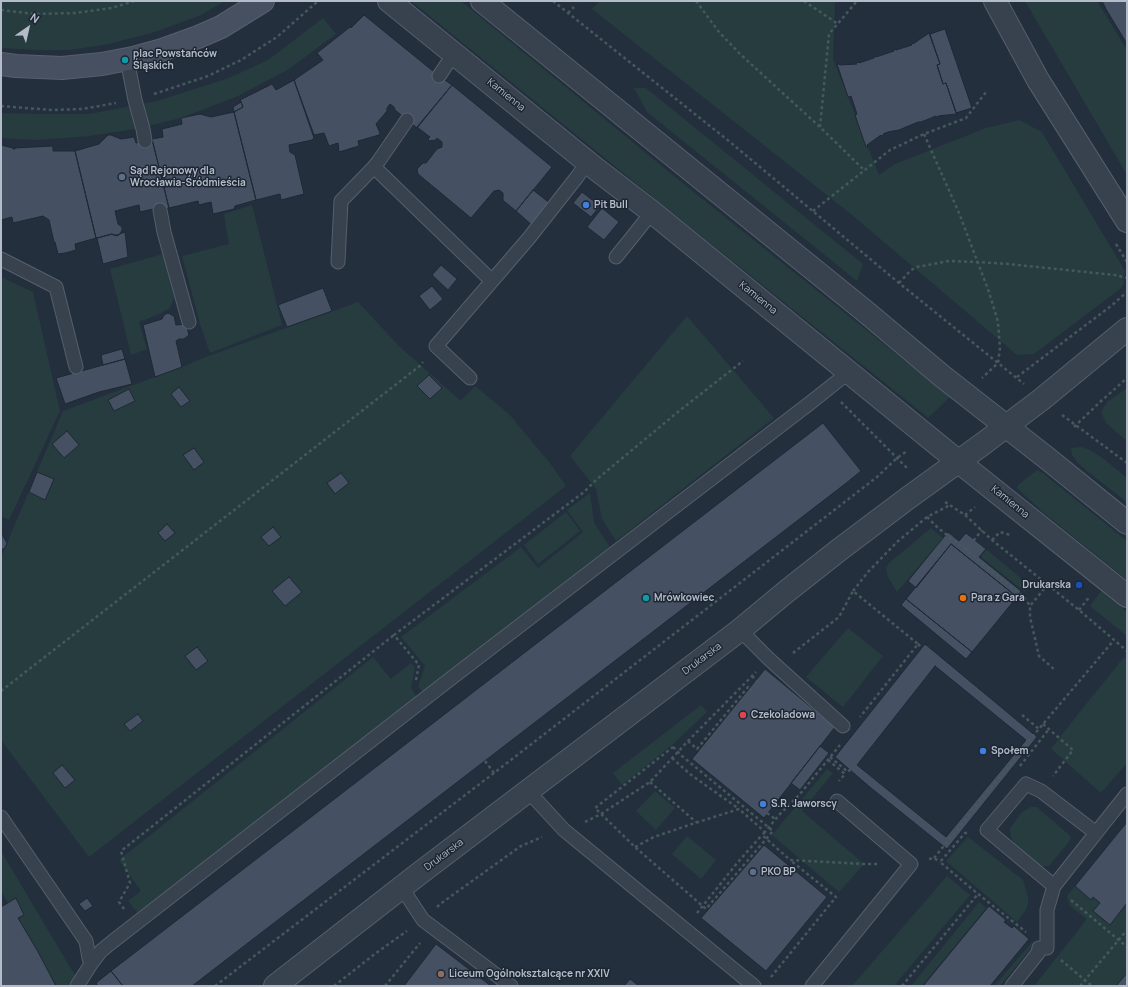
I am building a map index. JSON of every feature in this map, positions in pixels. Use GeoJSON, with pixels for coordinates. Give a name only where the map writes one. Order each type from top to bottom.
{"type":"FeatureCollection","features":[{"type":"Feature","properties":{"kind":"main road"},"geometry":{"type":"LineString","coordinates":[[1,64],[62,68],[102,64],[127,59],[162,50],[198,37],[220,27],[263,1]]}},
{"type":"Feature","properties":{"kind":"street","name":"Kamienna"},"geometry":{"type":"LineString","coordinates":[[389,1],[1127,596]]}},
{"type":"Feature","properties":{"kind":"street"},"geometry":{"type":"LineString","coordinates":[[482,1],[1127,523]]}},
{"type":"Feature","properties":{"kind":"street"},"geometry":{"type":"LineString","coordinates":[[995,1],[1038,80],[1127,221]]}},
{"type":"Feature","properties":{"kind":"street","name":"Drukarska"},"geometry":{"type":"LineString","coordinates":[[275,986],[740,630],[839,550],[1006,426],[1127,329]]}},
{"type":"Feature","properties":{"kind":"lane"},"geometry":{"type":"LineString","coordinates":[[439,76],[455,55]]}},
{"type":"Feature","properties":{"kind":"lane"},"geometry":{"type":"LineString","coordinates":[[127,59],[135,100],[146,141]]}},
{"type":"Feature","properties":{"kind":"lane"},"geometry":{"type":"LineString","coordinates":[[338,262],[341,201],[374,167],[408,120]]}},
{"type":"Feature","properties":{"kind":"lane"},"geometry":{"type":"LineString","coordinates":[[470,378],[436,346],[546,217],[588,161]]}},
{"type":"Feature","properties":{"kind":"lane"},"geometry":{"type":"LineString","coordinates":[[374,167],[492,281]]}},
{"type":"Feature","properties":{"kind":"lane"},"geometry":{"type":"LineString","coordinates":[[160,210],[164,232],[189,322]]}},
{"type":"Feature","properties":{"kind":"lane"},"geometry":{"type":"LineString","coordinates":[[616,257],[652,212]]}},
{"type":"Feature","properties":{"kind":"lane"},"geometry":{"type":"LineString","coordinates":[[1,259],[56,287],[76,367]]}},
{"type":"Feature","properties":{"kind":"lane"},"geometry":{"type":"LineString","coordinates":[[77,986],[101,951],[424,699],[849,372]]}},
{"type":"Feature","properties":{"kind":"lane"},"geometry":{"type":"LineString","coordinates":[[740,630],[769,659],[843,726]]}},
{"type":"Feature","properties":{"kind":"lane"},"geometry":{"type":"LineString","coordinates":[[1054,886],[987,830],[1026,784],[1041,791],[1096,833]]}},
{"type":"Feature","properties":{"kind":"lane"},"geometry":{"type":"LineString","coordinates":[[529,792],[564,830],[754,986]]}},
{"type":"Feature","properties":{"kind":"lane"},"geometry":{"type":"LineString","coordinates":[[1012,986],[1038,953],[1039,948],[1047,948],[1047,910],[1054,886],[1127,794]]}},
{"type":"Feature","properties":{"kind":"lane"},"geometry":{"type":"LineString","coordinates":[[812,986],[911,864],[837,802]]}},
{"type":"Feature","properties":{"kind":"lane"},"geometry":{"type":"LineString","coordinates":[[1,817],[86,941],[91,964]]}},
{"type":"Feature","properties":{"kind":"lane"},"geometry":{"type":"LineString","coordinates":[[402,888],[423,920],[511,986]]}},
{"type":"Feature","properties":{"kind":"path"},"geometry":{"type":"LineString","coordinates":[[1,10],[35,14],[75,13],[112,8],[134,1]]}},
{"type":"Feature","properties":{"kind":"path"},"geometry":{"type":"LineString","coordinates":[[1,106],[51,110],[82,109],[135,100],[175,87],[208,76],[241,60],[277,37],[318,1]]}},
{"type":"Feature","properties":{"kind":"path"},"geometry":{"type":"LineString","coordinates":[[553,1],[718,133],[1027,387]]}},
{"type":"Feature","properties":{"kind":"path"},"geometry":{"type":"LineString","coordinates":[[696,1],[719,32],[740,54],[865,170]]}},
{"type":"Feature","properties":{"kind":"path"},"geometry":{"type":"LineString","coordinates":[[804,1],[838,24]]}},
{"type":"Feature","properties":{"kind":"path"},"geometry":{"type":"LineString","coordinates":[[820,128],[829,34],[857,1]]}},
{"type":"Feature","properties":{"kind":"path"},"geometry":{"type":"LineString","coordinates":[[568,13],[574,7]]}},
{"type":"Feature","properties":{"kind":"path"},"geometry":{"type":"LineString","coordinates":[[812,211],[890,150],[924,134],[966,118],[986,92]]}},
{"type":"Feature","properties":{"kind":"path"},"geometry":{"type":"LineString","coordinates":[[924,134],[959,213],[998,322],[1000,348],[998,363],[992,369]]}},
{"type":"Feature","properties":{"kind":"path"},"geometry":{"type":"LineString","coordinates":[[899,283],[911,270],[917,267],[950,261],[977,262],[1115,275],[1127,278]]}},
{"type":"Feature","properties":{"kind":"path"},"geometry":{"type":"LineString","coordinates":[[1017,378],[1127,292]]}},
{"type":"Feature","properties":{"kind":"path"},"geometry":{"type":"LineString","coordinates":[[1,691],[421,365],[436,346]]}},
{"type":"Feature","properties":{"kind":"path"},"geometry":{"type":"LineString","coordinates":[[129,929],[125,910],[119,902],[130,883],[121,850],[394,635],[584,492],[596,480],[673,416],[743,361]]}},
{"type":"Feature","properties":{"kind":"path"},"geometry":{"type":"LineString","coordinates":[[1074,426],[1127,378]]}},
{"type":"Feature","properties":{"kind":"path"},"geometry":{"type":"LineString","coordinates":[[1063,416],[1074,426],[1127,464]]}},
{"type":"Feature","properties":{"kind":"path"},"geometry":{"type":"LineString","coordinates":[[215,986],[494,773],[877,477],[897,458]]}},
{"type":"Feature","properties":{"kind":"path"},"geometry":{"type":"LineString","coordinates":[[940,498],[965,515],[992,540],[1048,584],[1127,651]]}},
{"type":"Feature","properties":{"kind":"path"},"geometry":{"type":"LineString","coordinates":[[601,814],[650,782],[769,659],[780,663],[839,617],[853,591],[897,542],[927,517],[950,505]]}},
{"type":"Feature","properties":{"kind":"path"},"geometry":{"type":"LineString","coordinates":[[927,517],[966,551],[1024,597],[1030,606],[1030,617],[1039,656],[1055,670]]}},
{"type":"Feature","properties":{"kind":"path"},"geometry":{"type":"LineString","coordinates":[[966,551],[982,530]]}},
{"type":"Feature","properties":{"kind":"path"},"geometry":{"type":"LineString","coordinates":[[992,540],[1000,532],[1014,537]]}},
{"type":"Feature","properties":{"kind":"path"},"geometry":{"type":"LineString","coordinates":[[1030,606],[1048,584]]}},
{"type":"Feature","properties":{"kind":"path"},"geometry":{"type":"LineString","coordinates":[[853,591],[923,649]]}},
{"type":"Feature","properties":{"kind":"path"},"geometry":{"type":"LineString","coordinates":[[1079,610],[1093,592]]}},
{"type":"Feature","properties":{"kind":"path"},"geometry":{"type":"LineString","coordinates":[[394,635],[419,665],[414,686],[424,699]]}},
{"type":"Feature","properties":{"kind":"path"},"geometry":{"type":"LineString","coordinates":[[790,860],[864,864],[911,864],[934,858],[1043,724],[1114,640]]}},
{"type":"Feature","properties":{"kind":"path"},"geometry":{"type":"LineString","coordinates":[[859,719],[918,644]]}},
{"type":"Feature","properties":{"kind":"path"},"geometry":{"type":"LineString","coordinates":[[752,676],[759,683]]}},
{"type":"Feature","properties":{"kind":"path"},"geometry":{"type":"LineString","coordinates":[[688,741],[697,749],[748,687],[752,691]]}},
{"type":"Feature","properties":{"kind":"path"},"geometry":{"type":"LineString","coordinates":[[1022,715],[1039,729]]}},
{"type":"Feature","properties":{"kind":"path"},"geometry":{"type":"LineString","coordinates":[[1041,791],[1073,750],[1043,724]]}},
{"type":"Feature","properties":{"kind":"path"},"geometry":{"type":"LineString","coordinates":[[1026,758],[1049,729]]}},
{"type":"Feature","properties":{"kind":"path"},"geometry":{"type":"LineString","coordinates":[[703,906],[775,819],[800,794],[844,739]]}},
{"type":"Feature","properties":{"kind":"path"},"geometry":{"type":"LineString","coordinates":[[673,747],[773,831],[706,909],[635,847],[601,814],[595,808],[673,747]]}},
{"type":"Feature","properties":{"kind":"path"},"geometry":{"type":"LineString","coordinates":[[835,751],[840,754]]}},
{"type":"Feature","properties":{"kind":"path"},"geometry":{"type":"LineString","coordinates":[[672,758],[690,774],[739,810],[765,832]]}},
{"type":"Feature","properties":{"kind":"path"},"geometry":{"type":"LineString","coordinates":[[829,759],[848,772],[853,766]]}},
{"type":"Feature","properties":{"kind":"path"},"geometry":{"type":"LineString","coordinates":[[829,759],[836,767]]}},
{"type":"Feature","properties":{"kind":"path"},"geometry":{"type":"LineString","coordinates":[[485,761],[494,773]]}},
{"type":"Feature","properties":{"kind":"path"},"geometry":{"type":"LineString","coordinates":[[650,782],[697,822]]}},
{"type":"Feature","properties":{"kind":"path"},"geometry":{"type":"LineString","coordinates":[[635,847],[654,837],[697,822],[739,810]]}},
{"type":"Feature","properties":{"kind":"path"},"geometry":{"type":"LineString","coordinates":[[767,813],[775,819]]}},
{"type":"Feature","properties":{"kind":"path"},"geometry":{"type":"LineString","coordinates":[[940,862],[965,833]]}},
{"type":"Feature","properties":{"kind":"path"},"geometry":{"type":"LineString","coordinates":[[434,910],[521,846],[546,836]]}},
{"type":"Feature","properties":{"kind":"path"},"geometry":{"type":"LineString","coordinates":[[762,836],[836,897],[768,981]]}},
{"type":"Feature","properties":{"kind":"path"},"geometry":{"type":"LineString","coordinates":[[934,858],[1021,928]]}},
{"type":"Feature","properties":{"kind":"path"},"geometry":{"type":"LineString","coordinates":[[902,986],[978,894]]}},
{"type":"Feature","properties":{"kind":"path"},"geometry":{"type":"LineString","coordinates":[[1084,911],[1127,947]]}},
{"type":"Feature","properties":{"kind":"path"},"geometry":{"type":"LineString","coordinates":[[334,986],[411,928]]}},
{"type":"Feature","properties":{"kind":"path"},"geometry":{"type":"LineString","coordinates":[[1080,986],[1127,930]]}},
{"type":"Feature","properties":{"kind":"path"},"geometry":{"type":"LineString","coordinates":[[385,986],[421,940]]}},
{"type":"Feature","properties":{"kind":"path"},"geometry":{"type":"LineString","coordinates":[[1047,948],[1092,986]]}},
{"type":"Feature","properties":{"kind":"green space"},"geometry":{"type":"Polygon","coordinates":[[[1,1],[225,1],[201,15],[155,32],[109,44],[70,50],[34,50],[1,48],[1,1]]]}},
{"type":"Feature","properties":{"kind":"green space"},"geometry":{"type":"Polygon","coordinates":[[[411,1],[461,1],[680,181],[950,397],[928,418],[411,1]]]}},
{"type":"Feature","properties":{"kind":"green space"},"geometry":{"type":"Polygon","coordinates":[[[600,1],[835,1],[833,59],[879,175],[895,164],[986,128],[1019,120],[1042,132],[1125,271],[1123,285],[1120,289],[1034,354],[1017,355],[852,215],[592,9],[600,1]]]}},
{"type":"Feature","properties":{"kind":"green space"},"geometry":{"type":"Polygon","coordinates":[[[1025,1],[1097,1],[1127,50],[1127,175],[1025,1]]]}},
{"type":"Feature","properties":{"kind":"green space"},"geometry":{"type":"Polygon","coordinates":[[[323,18],[336,34],[289,69],[238,96],[181,118],[135,129],[89,136],[37,140],[1,138],[1,113],[89,114],[157,101],[229,78],[268,60],[323,18]]]}},
{"type":"Feature","properties":{"kind":"green space"},"geometry":{"type":"Polygon","coordinates":[[[634,88],[646,88],[863,264],[857,281],[647,112],[634,88]]]}},
{"type":"Feature","properties":{"kind":"green space"},"geometry":{"type":"Polygon","coordinates":[[[252,205],[282,325],[210,353],[200,324],[182,256],[229,244],[224,214],[252,205]]]}},
{"type":"Feature","properties":{"kind":"green space"},"geometry":{"type":"Polygon","coordinates":[[[163,254],[174,298],[170,308],[139,322],[147,349],[131,355],[110,269],[163,254]]]}},
{"type":"Feature","properties":{"kind":"green space"},"geometry":{"type":"Polygon","coordinates":[[[1,277],[33,292],[60,411],[9,520],[1,516],[1,277]]]}},
{"type":"Feature","properties":{"kind":"green space"},"geometry":{"type":"Polygon","coordinates":[[[358,302],[400,347],[461,401],[475,386],[509,414],[550,463],[566,486],[89,857],[1,740],[1,557],[63,411],[358,302]]]}},
{"type":"Feature","properties":{"kind":"green space"},"geometry":{"type":"Polygon","coordinates":[[[687,316],[774,418],[616,541],[602,519],[596,489],[570,456],[687,316]]]}},
{"type":"Feature","properties":{"kind":"green space"},"geometry":{"type":"Polygon","coordinates":[[[1127,388],[1127,441],[1106,423],[1101,412],[1107,402],[1127,388]]]}},
{"type":"Feature","properties":{"kind":"green space"},"geometry":{"type":"Polygon","coordinates":[[[1081,447],[1090,450],[1104,459],[1127,478],[1127,502],[1077,462],[1072,455],[1071,448],[1081,447]]]}},
{"type":"Feature","properties":{"kind":"green space"},"geometry":{"type":"Polygon","coordinates":[[[1037,470],[1127,541],[1127,580],[1044,513],[1017,488],[1019,484],[1037,470]]]}},
{"type":"Feature","properties":{"kind":"green space"},"geometry":{"type":"Polygon","coordinates":[[[590,493],[594,523],[610,547],[423,693],[418,686],[425,666],[401,637],[521,547],[538,568],[583,532],[567,510],[590,493]]]}},
{"type":"Feature","properties":{"kind":"green space"},"geometry":{"type":"Polygon","coordinates":[[[566,512],[580,531],[538,564],[524,545],[566,512]]]}},
{"type":"Feature","properties":{"kind":"green space"},"geometry":{"type":"Polygon","coordinates":[[[931,528],[943,538],[897,592],[888,577],[886,568],[889,563],[931,528]]]}},
{"type":"Feature","properties":{"kind":"green space"},"geometry":{"type":"Polygon","coordinates":[[[986,549],[1029,585],[1025,592],[981,557],[986,549]]]}},
{"type":"Feature","properties":{"kind":"green space"},"geometry":{"type":"Polygon","coordinates":[[[1101,591],[1127,612],[1127,636],[1090,606],[1101,591]]]}},
{"type":"Feature","properties":{"kind":"green space"},"geometry":{"type":"Polygon","coordinates":[[[848,628],[883,656],[843,707],[806,677],[848,628]]]}},
{"type":"Feature","properties":{"kind":"green space"},"geometry":{"type":"Polygon","coordinates":[[[373,657],[391,679],[411,663],[415,668],[411,688],[417,697],[138,913],[128,901],[141,891],[119,860],[373,657]]]}},
{"type":"Feature","properties":{"kind":"green space"},"geometry":{"type":"Polygon","coordinates":[[[1124,657],[1127,659],[1127,763],[1101,793],[1051,749],[1124,657]]]}},
{"type":"Feature","properties":{"kind":"green space"},"geometry":{"type":"Polygon","coordinates":[[[701,705],[707,712],[672,745],[622,785],[613,773],[701,705]]]}},
{"type":"Feature","properties":{"kind":"green space"},"geometry":{"type":"Polygon","coordinates":[[[827,769],[833,773],[802,811],[864,864],[839,892],[772,835],[827,769]]]}},
{"type":"Feature","properties":{"kind":"green space"},"geometry":{"type":"Polygon","coordinates":[[[655,791],[675,808],[656,830],[636,811],[655,791]]]}},
{"type":"Feature","properties":{"kind":"green space"},"geometry":{"type":"Polygon","coordinates":[[[1031,807],[1037,807],[1071,838],[1049,866],[1040,866],[1033,861],[1015,845],[1011,837],[1011,827],[1022,812],[1031,807]]]}},
{"type":"Feature","properties":{"kind":"green space"},"geometry":{"type":"Polygon","coordinates":[[[687,836],[716,860],[701,879],[672,854],[687,836]]]}},
{"type":"Feature","properties":{"kind":"green space"},"geometry":{"type":"Polygon","coordinates":[[[968,837],[1023,880],[1028,897],[1028,904],[1017,922],[946,861],[968,837]]]}},
{"type":"Feature","properties":{"kind":"green space"},"geometry":{"type":"Polygon","coordinates":[[[1,851],[70,967],[83,986],[57,986],[1,891],[1,851]]]}},
{"type":"Feature","properties":{"kind":"green space"},"geometry":{"type":"Polygon","coordinates":[[[947,876],[970,895],[894,986],[852,986],[947,876]]]}},
{"type":"Feature","properties":{"kind":"green space"},"geometry":{"type":"Polygon","coordinates":[[[1075,886],[1091,899],[1093,897],[1100,903],[1093,911],[1110,924],[1127,903],[1127,986],[1034,986],[1087,919],[1070,906],[1067,896],[1075,886]]]}},
{"type":"Feature","properties":{"kind":"green space"},"geometry":{"type":"Polygon","coordinates":[[[979,902],[986,908],[922,986],[911,986],[979,902]]]}},
{"type":"Feature","properties":{"kind":"green space"},"geometry":{"type":"Polygon","coordinates":[[[1033,941],[1032,947],[1000,986],[994,986],[1033,941]]]}},
{"type":"Feature","properties":{"kind":"building"},"geometry":{"type":"Polygon","coordinates":[[[1102,1],[1127,1],[1127,44],[1106,9],[1102,1]]]}},
{"type":"Feature","properties":{"kind":"building"},"geometry":{"type":"Polygon","coordinates":[[[364,15],[452,85],[417,128],[390,104],[387,111],[376,124],[380,133],[379,135],[358,141],[359,146],[339,152],[338,143],[329,146],[324,133],[314,135],[294,80],[323,60],[317,53],[350,27],[351,28],[364,15]]]}},
{"type":"Feature","properties":{"kind":"building"},"geometry":{"type":"Polygon","coordinates":[[[945,29],[972,108],[956,113],[946,83],[943,84],[937,65],[940,64],[930,34],[945,29]]]}},
{"type":"Feature","properties":{"kind":"building"},"geometry":{"type":"Polygon","coordinates":[[[929,33],[940,64],[937,65],[943,84],[946,83],[957,115],[936,116],[899,130],[888,132],[882,136],[881,135],[867,145],[868,147],[866,147],[855,115],[857,114],[851,96],[848,97],[837,64],[857,64],[856,63],[894,51],[896,49],[912,45],[911,44],[929,33]]]}},
{"type":"Feature","properties":{"kind":"building"},"geometry":{"type":"Polygon","coordinates":[[[294,80],[314,138],[312,140],[289,145],[290,152],[295,155],[304,194],[281,200],[280,194],[256,200],[234,112],[243,107],[240,100],[272,84],[276,90],[294,80]]]}},
{"type":"Feature","properties":{"kind":"building"},"geometry":{"type":"Polygon","coordinates":[[[452,85],[552,167],[516,211],[503,201],[503,193],[499,190],[494,191],[471,218],[418,174],[417,169],[423,163],[426,163],[437,149],[442,147],[442,142],[437,138],[436,140],[429,141],[428,139],[430,137],[417,127],[452,85]]]}},
{"type":"Feature","properties":{"kind":"building"},"geometry":{"type":"Polygon","coordinates":[[[241,102],[243,107],[234,112],[233,107],[241,102]]]}},
{"type":"Feature","properties":{"kind":"building"},"geometry":{"type":"Polygon","coordinates":[[[234,112],[256,200],[235,206],[234,209],[213,214],[211,202],[199,205],[198,201],[169,208],[152,139],[163,137],[162,129],[182,124],[181,118],[200,114],[211,117],[234,112]]]}},
{"type":"Feature","properties":{"kind":"building"},"geometry":{"type":"Polygon","coordinates":[[[108,135],[121,139],[134,137],[136,143],[152,139],[169,208],[140,212],[139,205],[115,211],[118,224],[122,227],[120,234],[117,236],[112,234],[96,238],[75,151],[99,144],[108,135]]]}},
{"type":"Feature","properties":{"kind":"building"},"geometry":{"type":"Polygon","coordinates":[[[1,145],[13,149],[53,146],[53,151],[75,151],[96,238],[75,244],[76,250],[58,254],[49,220],[43,216],[13,223],[12,217],[1,220],[1,145]]]}},
{"type":"Feature","properties":{"kind":"building"},"geometry":{"type":"Polygon","coordinates":[[[533,190],[551,204],[533,226],[516,211],[533,190]]]}},
{"type":"Feature","properties":{"kind":"building"},"geometry":{"type":"Polygon","coordinates":[[[582,192],[600,206],[591,217],[573,203],[582,192]]]}},
{"type":"Feature","properties":{"kind":"building"},"geometry":{"type":"Polygon","coordinates":[[[602,208],[619,222],[604,240],[587,227],[602,208]]]}},
{"type":"Feature","properties":{"kind":"building"},"geometry":{"type":"Polygon","coordinates":[[[125,232],[128,257],[103,264],[97,238],[112,234],[117,235],[125,232]]]}},
{"type":"Feature","properties":{"kind":"building"},"geometry":{"type":"Polygon","coordinates":[[[441,265],[457,279],[448,290],[432,275],[441,265]]]}},
{"type":"Feature","properties":{"kind":"building"},"geometry":{"type":"Polygon","coordinates":[[[432,286],[443,299],[430,310],[419,296],[432,286]]]}},
{"type":"Feature","properties":{"kind":"building"},"geometry":{"type":"Polygon","coordinates":[[[323,288],[332,311],[287,327],[278,305],[323,288]]]}},
{"type":"Feature","properties":{"kind":"building"},"geometry":{"type":"Polygon","coordinates":[[[168,313],[174,316],[176,325],[186,324],[189,335],[184,339],[179,339],[176,341],[182,367],[155,377],[143,325],[162,319],[164,315],[168,313]]]}},
{"type":"Feature","properties":{"kind":"building"},"geometry":{"type":"Polygon","coordinates":[[[122,349],[125,359],[103,365],[101,355],[122,349]]]}},
{"type":"Feature","properties":{"kind":"building"},"geometry":{"type":"Polygon","coordinates":[[[125,359],[132,384],[99,392],[65,404],[56,378],[125,359]]]}},
{"type":"Feature","properties":{"kind":"building"},"geometry":{"type":"Polygon","coordinates":[[[429,375],[442,388],[430,399],[417,386],[429,375]]]}},
{"type":"Feature","properties":{"kind":"building"},"geometry":{"type":"Polygon","coordinates":[[[179,387],[190,401],[181,407],[171,394],[179,387]]]}},
{"type":"Feature","properties":{"kind":"building"},"geometry":{"type":"Polygon","coordinates":[[[129,389],[135,401],[114,411],[108,400],[129,389]]]}},
{"type":"Feature","properties":{"kind":"building","name":"Mrówkowiec"},"geometry":{"type":"Polygon","coordinates":[[[823,423],[861,471],[845,484],[192,986],[123,986],[111,971],[823,423]]]}},
{"type":"Feature","properties":{"kind":"building"},"geometry":{"type":"Polygon","coordinates":[[[67,431],[79,445],[64,458],[52,444],[67,431]]]}},
{"type":"Feature","properties":{"kind":"building"},"geometry":{"type":"Polygon","coordinates":[[[194,448],[204,462],[194,470],[183,455],[194,448]]]}},
{"type":"Feature","properties":{"kind":"building"},"geometry":{"type":"Polygon","coordinates":[[[37,472],[54,479],[45,500],[29,492],[37,472]]]}},
{"type":"Feature","properties":{"kind":"building"},"geometry":{"type":"Polygon","coordinates":[[[341,473],[349,483],[335,494],[327,483],[341,473]]]}},
{"type":"Feature","properties":{"kind":"building"},"geometry":{"type":"Polygon","coordinates":[[[167,524],[175,533],[165,541],[158,533],[167,524]]]}},
{"type":"Feature","properties":{"kind":"building"},"geometry":{"type":"Polygon","coordinates":[[[273,527],[281,537],[269,546],[261,537],[273,527]]]}},
{"type":"Feature","properties":{"kind":"building"},"geometry":{"type":"Polygon","coordinates":[[[948,532],[959,541],[966,533],[986,549],[979,557],[1021,591],[1017,597],[951,544],[916,588],[908,581],[948,532]]]}},
{"type":"Feature","properties":{"kind":"building"},"geometry":{"type":"Polygon","coordinates":[[[2,534],[7,543],[5,548],[1,550],[2,534]]]}},
{"type":"Feature","properties":{"kind":"building"},"geometry":{"type":"Polygon","coordinates":[[[951,544],[1017,597],[972,652],[906,599],[951,544]]]}},
{"type":"Feature","properties":{"kind":"building"},"geometry":{"type":"Polygon","coordinates":[[[289,577],[302,592],[285,606],[272,591],[289,577]]]}},
{"type":"Feature","properties":{"kind":"building"},"geometry":{"type":"Polygon","coordinates":[[[906,599],[972,652],[966,659],[901,605],[906,599]]]}},
{"type":"Feature","properties":{"kind":"building"},"geometry":{"type":"Polygon","coordinates":[[[925,644],[1037,737],[947,849],[835,757],[925,644]]]}},
{"type":"Feature","properties":{"kind":"building"},"geometry":{"type":"Polygon","coordinates":[[[197,647],[208,661],[196,670],[185,656],[197,647]]]}},
{"type":"Feature","properties":{"kind":"building"},"geometry":{"type":"Polygon","coordinates":[[[935,666],[1026,740],[946,837],[857,765],[935,666]]]}},
{"type":"Feature","properties":{"kind":"building"},"geometry":{"type":"Polygon","coordinates":[[[765,669],[835,727],[764,818],[692,759],[765,669]]]}},
{"type":"Feature","properties":{"kind":"building"},"geometry":{"type":"Polygon","coordinates":[[[138,714],[143,721],[130,731],[124,724],[138,714]]]}},
{"type":"Feature","properties":{"kind":"building"},"geometry":{"type":"Polygon","coordinates":[[[820,746],[829,753],[800,790],[791,783],[820,746]]]}},
{"type":"Feature","properties":{"kind":"building"},"geometry":{"type":"Polygon","coordinates":[[[62,765],[75,780],[65,788],[53,773],[62,765]]]}},
{"type":"Feature","properties":{"kind":"building"},"geometry":{"type":"Polygon","coordinates":[[[1127,822],[1127,903],[1110,925],[1093,911],[1100,903],[1093,897],[1091,900],[1075,886],[1127,822]]]}},
{"type":"Feature","properties":{"kind":"building"},"geometry":{"type":"Polygon","coordinates":[[[764,845],[827,897],[766,971],[701,918],[764,845]]]}},
{"type":"Feature","properties":{"kind":"building"},"geometry":{"type":"Polygon","coordinates":[[[16,898],[24,915],[18,918],[56,986],[1,986],[1,907],[16,898]]]}},
{"type":"Feature","properties":{"kind":"building"},"geometry":{"type":"Polygon","coordinates":[[[87,898],[93,906],[85,911],[79,904],[87,898]]]}},
{"type":"Feature","properties":{"kind":"building"},"geometry":{"type":"Polygon","coordinates":[[[989,906],[1006,920],[1004,922],[1012,928],[1014,926],[1029,939],[990,986],[923,986],[989,906]]]}},
{"type":"Feature","properties":{"kind":"building"},"geometry":{"type":"Polygon","coordinates":[[[436,944],[491,986],[404,986],[436,944]]]}},
{"type":"Feature","properties":{"kind":"building"},"geometry":{"type":"Polygon","coordinates":[[[111,971],[123,986],[98,986],[96,983],[111,971]]]}},
{"type":"Feature","properties":{"kind":"building"},"geometry":{"type":"Polygon","coordinates":[[[1127,973],[1127,986],[1116,986],[1127,973]]]}},
{"type":"Feature","properties":{"kind":"building"},"geometry":{"type":"Polygon","coordinates":[[[630,979],[639,986],[624,986],[630,979]]]}},
{"type":"Feature","properties":{"kind":"place","name":"plac Powstańców Śląskich"},"geometry":{"type":"Point","coordinates":[125,60]}},
{"type":"Feature","properties":{"kind":"place","name":"Sąd Rejonowy dla Wrocławia-Śródmieścia"},"geometry":{"type":"Point","coordinates":[122,177]}},
{"type":"Feature","properties":{"kind":"place","name":"Pit Bull"},"geometry":{"type":"Point","coordinates":[586,205]}},
{"type":"Feature","properties":{"kind":"place","name":"Drukarska"},"geometry":{"type":"Point","coordinates":[1079,585]}},
{"type":"Feature","properties":{"kind":"place","name":"Mrówkowiec"},"geometry":{"type":"Point","coordinates":[646,598]}},
{"type":"Feature","properties":{"kind":"place","name":"Para z Gara"},"geometry":{"type":"Point","coordinates":[963,598]}},
{"type":"Feature","properties":{"kind":"place","name":"Czekoladowa"},"geometry":{"type":"Point","coordinates":[743,715]}},
{"type":"Feature","properties":{"kind":"place","name":"Społem"},"geometry":{"type":"Point","coordinates":[983,751]}},
{"type":"Feature","properties":{"kind":"place","name":"S.R. Jaworscy"},"geometry":{"type":"Point","coordinates":[763,804]}},
{"type":"Feature","properties":{"kind":"place","name":"PKO BP"},"geometry":{"type":"Point","coordinates":[753,872]}},
{"type":"Feature","properties":{"kind":"place","name":"Liceum Ogólnoksztalcące nr XXIV"},"geometry":{"type":"Point","coordinates":[441,974]}}]}
